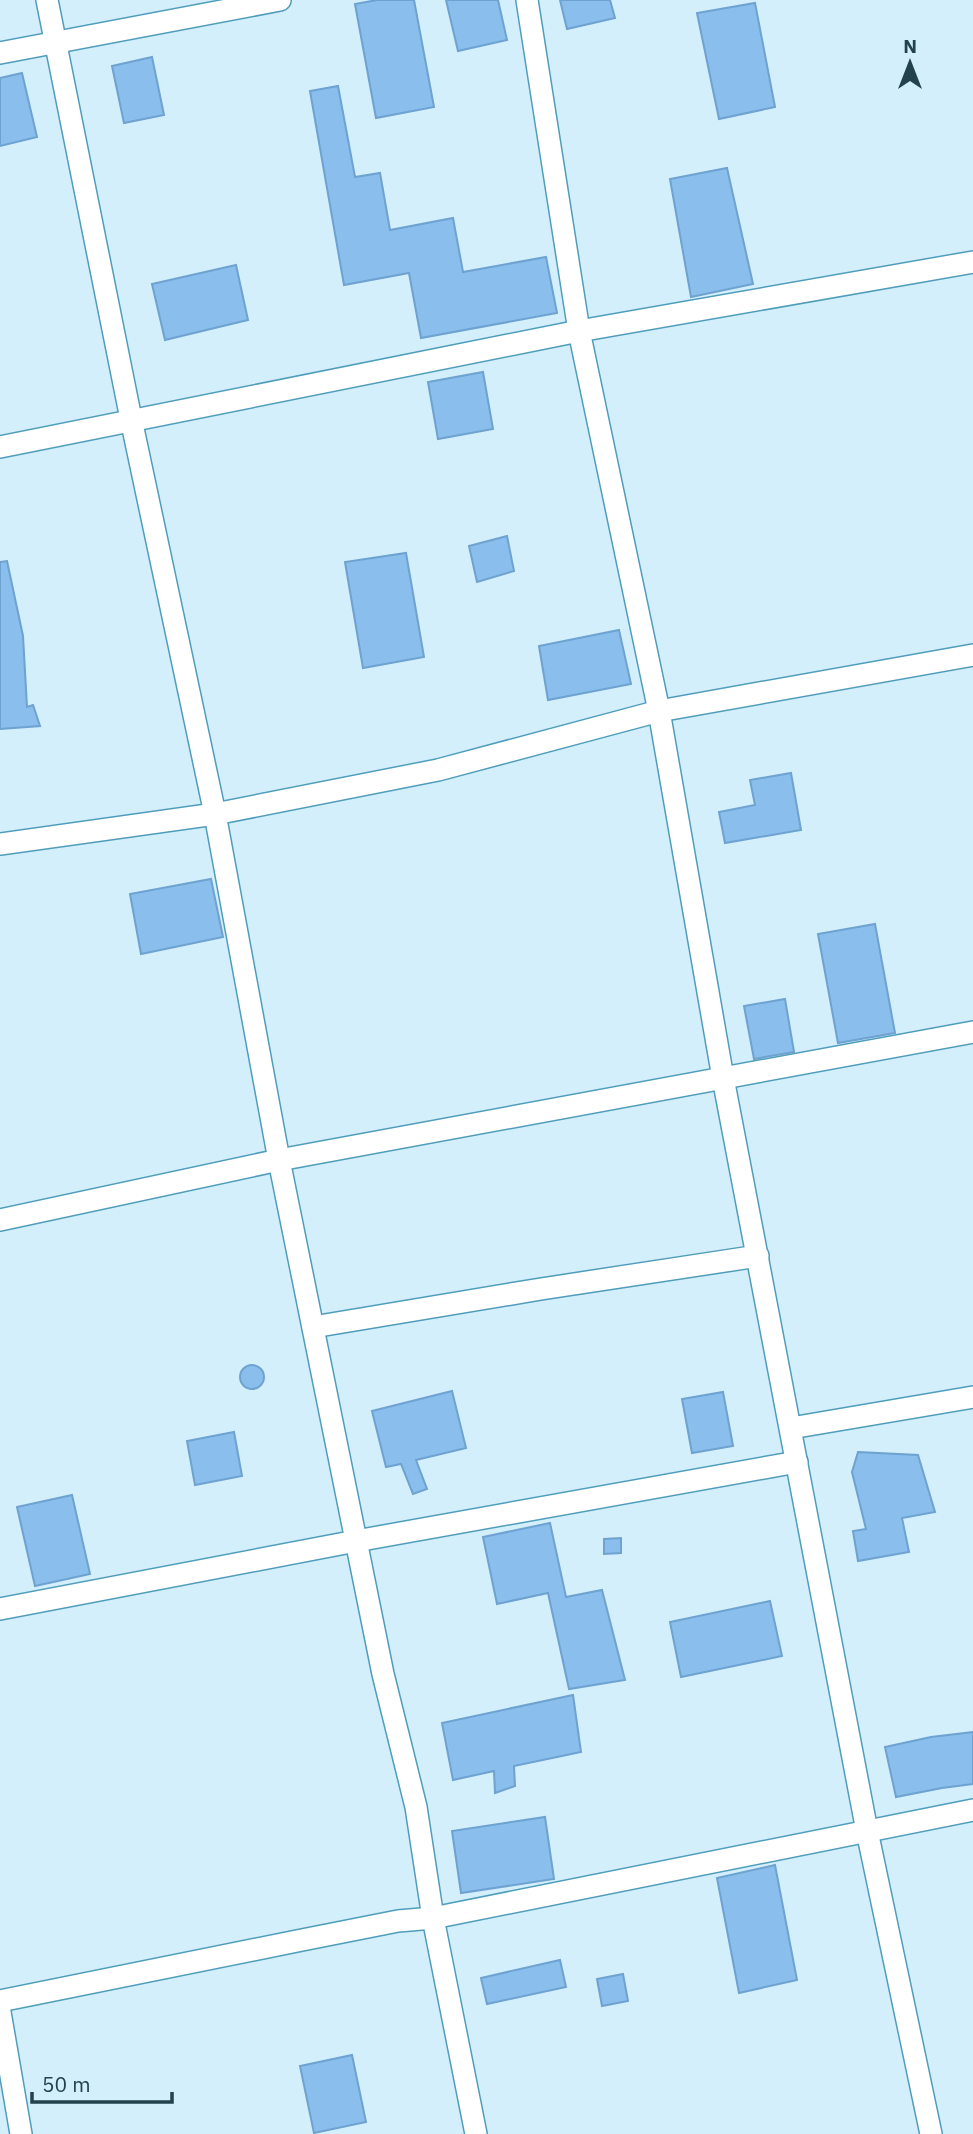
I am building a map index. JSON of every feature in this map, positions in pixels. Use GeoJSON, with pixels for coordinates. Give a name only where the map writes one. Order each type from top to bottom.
{"type":"FeatureCollection","features":[{"type":"Feature","properties":{"kind":"street"},"geometry":{"type":"LineString","coordinates":[[47,0],[131,419],[215,814],[279,1160],[383,1674],[416,1807],[433,1918],[476,2134]]}},
{"type":"Feature","properties":{"kind":"street"},"geometry":{"type":"LineString","coordinates":[[0,52],[280,0]]}},
{"type":"Feature","properties":{"kind":"street"},"geometry":{"type":"LineString","coordinates":[[527,0],[579,331],[659,711],[723,1078],[867,1831],[931,2134]]}},
{"type":"Feature","properties":{"kind":"street"},"geometry":{"type":"LineString","coordinates":[[0,447],[579,331],[973,262]]}},
{"type":"Feature","properties":{"kind":"street"},"geometry":{"type":"LineString","coordinates":[[0,844],[215,814],[438,770],[659,711],[973,655]]}},
{"type":"Feature","properties":{"kind":"street"},"geometry":{"type":"LineString","coordinates":[[0,1220],[279,1160],[973,1032]]}},
{"type":"Feature","properties":{"kind":"street"},"geometry":{"type":"LineString","coordinates":[[313,1327],[758,1256]]}},
{"type":"Feature","properties":{"kind":"street"},"geometry":{"type":"LineString","coordinates":[[791,1429],[973,1397]]}},
{"type":"Feature","properties":{"kind":"street"},"geometry":{"type":"LineString","coordinates":[[0,1609],[356,1541],[797,1462]]}},
{"type":"Feature","properties":{"kind":"street"},"geometry":{"type":"LineString","coordinates":[[0,2001],[309,1938],[398,1921],[433,1918],[973,1810]]}},
{"type":"Feature","properties":{"kind":"street"},"geometry":{"type":"LineString","coordinates":[[0,2012],[21,2134]]}},
{"type":"Feature","properties":{"kind":"building"},"geometry":{"type":"Polygon","coordinates":[[[377,0],[414,0],[434,107],[376,118],[355,4],[377,0]]]}},
{"type":"Feature","properties":{"kind":"building"},"geometry":{"type":"Polygon","coordinates":[[[446,0],[498,0],[507,40],[458,51],[446,0]]]}},
{"type":"Feature","properties":{"kind":"building"},"geometry":{"type":"Polygon","coordinates":[[[560,0],[610,0],[615,18],[567,29],[560,0]]]}},
{"type":"Feature","properties":{"kind":"building"},"geometry":{"type":"Polygon","coordinates":[[[755,3],[775,107],[719,119],[697,13],[755,3]]]}},
{"type":"Feature","properties":{"kind":"building"},"geometry":{"type":"Polygon","coordinates":[[[152,57],[164,115],[124,123],[112,66],[152,57]]]}},
{"type":"Feature","properties":{"kind":"building"},"geometry":{"type":"Polygon","coordinates":[[[22,73],[37,137],[0,146],[0,78],[22,73]]]}},
{"type":"Feature","properties":{"kind":"building"},"geometry":{"type":"Polygon","coordinates":[[[338,86],[355,177],[380,173],[390,230],[453,218],[463,272],[546,257],[557,313],[421,338],[409,273],[344,285],[310,91],[338,86]]]}},
{"type":"Feature","properties":{"kind":"building"},"geometry":{"type":"Polygon","coordinates":[[[727,168],[753,284],[691,297],[670,179],[727,168]]]}},
{"type":"Feature","properties":{"kind":"building"},"geometry":{"type":"Polygon","coordinates":[[[236,265],[248,320],[165,340],[152,284],[236,265]]]}},
{"type":"Feature","properties":{"kind":"building"},"geometry":{"type":"Polygon","coordinates":[[[483,372],[493,429],[438,439],[428,382],[483,372]]]}},
{"type":"Feature","properties":{"kind":"building"},"geometry":{"type":"Polygon","coordinates":[[[507,536],[514,571],[477,582],[469,546],[507,536]]]}},
{"type":"Feature","properties":{"kind":"building"},"geometry":{"type":"Polygon","coordinates":[[[406,553],[424,657],[363,668],[345,562],[406,553]]]}},
{"type":"Feature","properties":{"kind":"building"},"geometry":{"type":"Polygon","coordinates":[[[7,561],[23,636],[27,707],[33,705],[40,726],[0,729],[0,562],[7,561]]]}},
{"type":"Feature","properties":{"kind":"building"},"geometry":{"type":"Polygon","coordinates":[[[619,630],[631,684],[548,700],[539,646],[619,630]]]}},
{"type":"Feature","properties":{"kind":"building"},"geometry":{"type":"Polygon","coordinates":[[[791,773],[801,830],[725,843],[719,812],[755,805],[750,780],[791,773]]]}},
{"type":"Feature","properties":{"kind":"building"},"geometry":{"type":"Polygon","coordinates":[[[211,879],[223,937],[141,954],[130,894],[211,879]]]}},
{"type":"Feature","properties":{"kind":"building"},"geometry":{"type":"Polygon","coordinates":[[[875,924],[895,1033],[838,1043],[818,934],[875,924]]]}},
{"type":"Feature","properties":{"kind":"building"},"geometry":{"type":"Polygon","coordinates":[[[785,999],[794,1052],[754,1059],[744,1006],[785,999]]]}},
{"type":"Feature","properties":{"kind":"building"},"geometry":{"type":"Polygon","coordinates":[[[252,1365],[260,1369],[264,1377],[260,1385],[252,1389],[244,1385],[240,1377],[244,1369],[252,1365]]]}},
{"type":"Feature","properties":{"kind":"building"},"geometry":{"type":"Polygon","coordinates":[[[452,1391],[466,1448],[416,1460],[427,1489],[413,1494],[401,1464],[386,1467],[372,1411],[452,1391]]]}},
{"type":"Feature","properties":{"kind":"building"},"geometry":{"type":"Polygon","coordinates":[[[723,1392],[733,1446],[692,1453],[682,1399],[723,1392]]]}},
{"type":"Feature","properties":{"kind":"building"},"geometry":{"type":"Polygon","coordinates":[[[234,1432],[242,1476],[195,1485],[187,1441],[234,1432]]]}},
{"type":"Feature","properties":{"kind":"building"},"geometry":{"type":"Polygon","coordinates":[[[858,1452],[918,1455],[935,1512],[902,1518],[909,1552],[858,1561],[853,1531],[866,1529],[852,1472],[858,1452]]]}},
{"type":"Feature","properties":{"kind":"building"},"geometry":{"type":"Polygon","coordinates":[[[72,1495],[90,1574],[35,1586],[17,1507],[72,1495]]]}},
{"type":"Feature","properties":{"kind":"building"},"geometry":{"type":"Polygon","coordinates":[[[550,1523],[566,1597],[602,1590],[625,1680],[569,1689],[548,1593],[497,1604],[483,1537],[550,1523]]]}},
{"type":"Feature","properties":{"kind":"building"},"geometry":{"type":"Polygon","coordinates":[[[621,1538],[621,1553],[604,1554],[604,1539],[621,1538]]]}},
{"type":"Feature","properties":{"kind":"building"},"geometry":{"type":"Polygon","coordinates":[[[770,1601],[782,1656],[681,1677],[670,1622],[770,1601]]]}},
{"type":"Feature","properties":{"kind":"building"},"geometry":{"type":"Polygon","coordinates":[[[573,1695],[581,1752],[514,1766],[515,1786],[495,1793],[494,1771],[453,1780],[442,1723],[573,1695]]]}},
{"type":"Feature","properties":{"kind":"building"},"geometry":{"type":"Polygon","coordinates":[[[973,1732],[973,1784],[896,1797],[885,1747],[931,1737],[973,1732]]]}},
{"type":"Feature","properties":{"kind":"building"},"geometry":{"type":"Polygon","coordinates":[[[545,1817],[554,1879],[461,1893],[452,1831],[545,1817]]]}},
{"type":"Feature","properties":{"kind":"building"},"geometry":{"type":"Polygon","coordinates":[[[775,1865],[797,1980],[739,1993],[717,1878],[775,1865]]]}},
{"type":"Feature","properties":{"kind":"building"},"geometry":{"type":"Polygon","coordinates":[[[560,1960],[566,1987],[487,2004],[481,1978],[560,1960]]]}},
{"type":"Feature","properties":{"kind":"building"},"geometry":{"type":"Polygon","coordinates":[[[623,1974],[628,2001],[602,2006],[597,1979],[623,1974]]]}},
{"type":"Feature","properties":{"kind":"building"},"geometry":{"type":"Polygon","coordinates":[[[352,2055],[366,2122],[314,2133],[300,2066],[352,2055]]]}}]}
